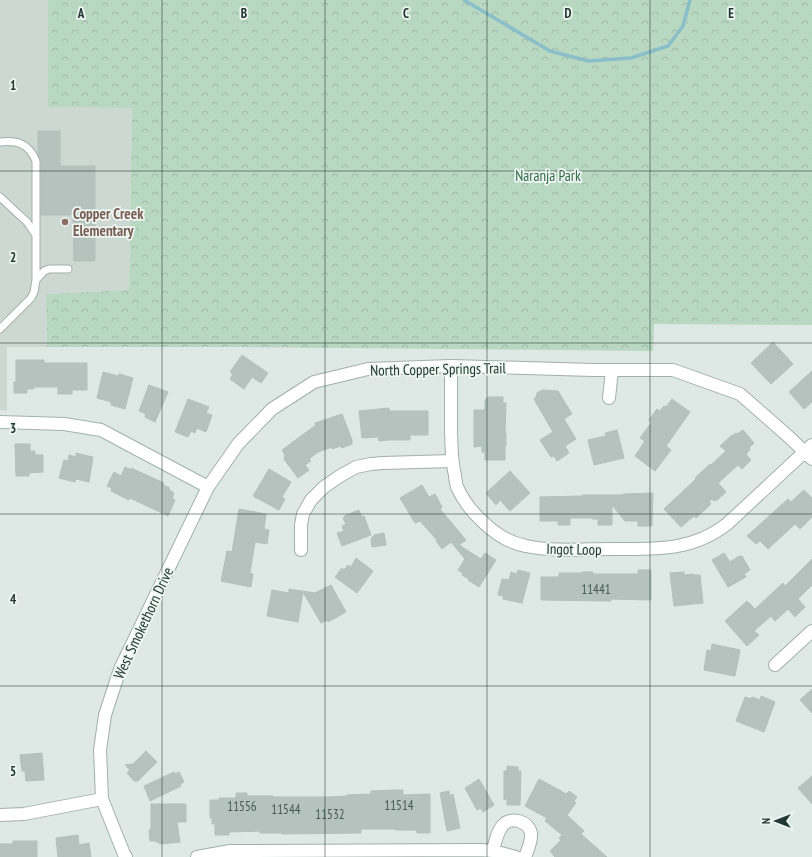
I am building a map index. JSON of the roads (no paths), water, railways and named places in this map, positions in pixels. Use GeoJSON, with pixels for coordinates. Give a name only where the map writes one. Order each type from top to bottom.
{"type":"FeatureCollection","features":[{"type":"Feature","properties":{"kind":"street","name":"North Copper Springs Trail"},"geometry":{"type":"LineString","coordinates":[[208,487],[238,444],[272,409],[314,382],[368,369],[452,366],[593,370],[673,370],[740,394],[789,437],[809,452]]}},
{"type":"Feature","properties":{"kind":"street","name":"Ingot Loop"},"geometry":{"type":"LineString","coordinates":[[452,366],[452,461],[457,486],[464,499],[489,529],[506,539],[525,546],[544,549],[648,549],[690,544],[717,532],[809,452]]}},
{"type":"Feature","properties":{"kind":"street"},"geometry":{"type":"LineString","coordinates":[[609,398],[612,370]]}},
{"type":"Feature","properties":{"kind":"street"},"geometry":{"type":"LineString","coordinates":[[0,422],[64,424],[101,430],[208,487]]}},
{"type":"Feature","properties":{"kind":"street"},"geometry":{"type":"LineString","coordinates":[[301,550],[301,525],[303,514],[311,500],[324,487],[340,476],[356,468],[371,464],[452,461]]}},
{"type":"Feature","properties":{"kind":"street","name":"West Smokethorn Drive"},"geometry":{"type":"LineString","coordinates":[[126,857],[102,799],[100,750],[105,715],[120,668],[208,487]]}},
{"type":"Feature","properties":{"kind":"street"},"geometry":{"type":"LineString","coordinates":[[775,665],[812,631]]}},
{"type":"Feature","properties":{"kind":"street"},"geometry":{"type":"LineString","coordinates":[[0,815],[24,814],[102,799]]}},
{"type":"Feature","properties":{"kind":"street"},"geometry":{"type":"LineString","coordinates":[[493,851],[496,837],[505,823],[509,820],[521,821],[529,828],[531,834],[525,857]]}},
{"type":"Feature","properties":{"kind":"street"},"geometry":{"type":"LineString","coordinates":[[197,857],[230,851],[472,850],[493,851],[516,857]]}},
{"type":"Feature","properties":{"kind":"lane"},"geometry":{"type":"LineString","coordinates":[[0,142],[7,141],[20,143],[28,148],[36,161],[36,286],[31,298],[0,329]]}},
{"type":"Feature","properties":{"kind":"lane"},"geometry":{"type":"LineString","coordinates":[[0,197],[27,222],[36,236]]}},
{"type":"Feature","properties":{"kind":"lane"},"geometry":{"type":"LineString","coordinates":[[36,280],[44,271],[49,269],[68,269]]}},
{"type":"Feature","properties":{"kind":"waterway"},"geometry":{"type":"LineString","coordinates":[[464,0],[550,51],[588,61],[631,58],[668,46],[683,26],[690,0]]}},
{"type":"Feature","properties":{"kind":"place","name":"Copper Creek Elementary"},"geometry":{"type":"Point","coordinates":[65,222]}},
{"type":"Feature","properties":{"kind":"park label","name":"Naranja Park"},"geometry":{"type":"Point","coordinates":[548,175]}}]}
